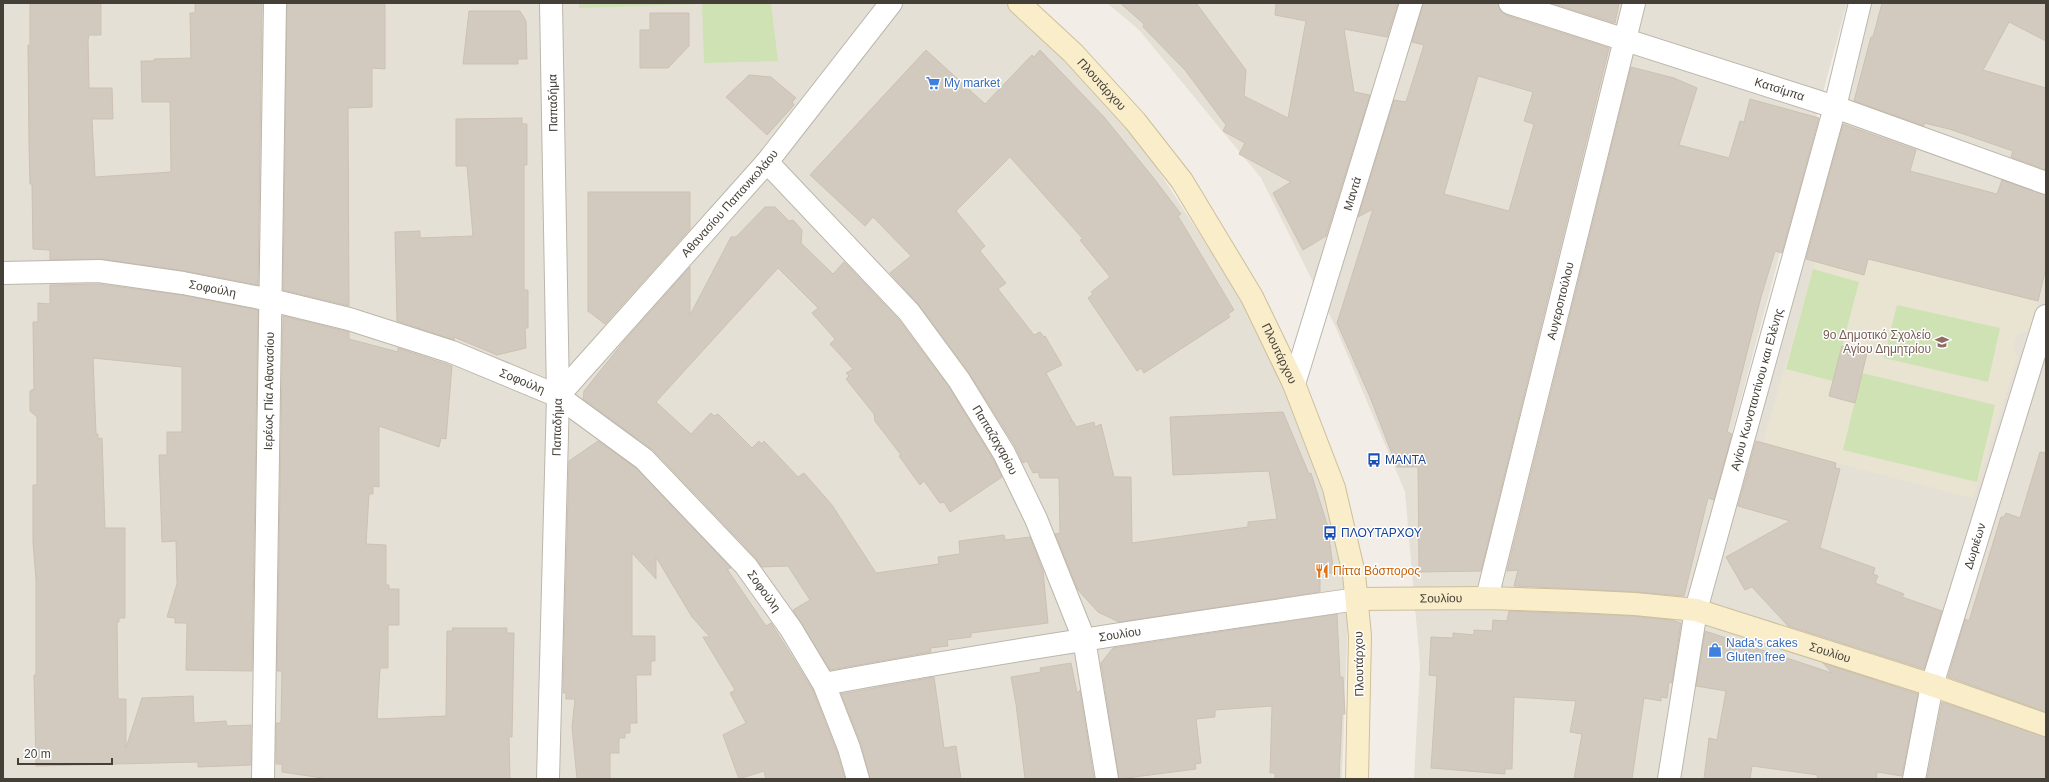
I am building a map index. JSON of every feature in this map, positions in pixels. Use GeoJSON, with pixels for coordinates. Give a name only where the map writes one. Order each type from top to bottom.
{"type":"FeatureCollection","features":[{"type":"Feature","properties":{"kind":"street","name":"Ιερέως Πία Αθανασίου"},"geometry":{"type":"LineString","coordinates":[[263,779],[275,3]]}},
{"type":"Feature","properties":{"kind":"street","name":"Παπαδήμα"},"geometry":{"type":"LineString","coordinates":[[548,779],[558,396],[551,3]]}},
{"type":"Feature","properties":{"kind":"street","name":"Αθανασίου Παπανικολάου"},"geometry":{"type":"LineString","coordinates":[[558,396],[767,162],[891,3]]}},
{"type":"Feature","properties":{"kind":"street","name":"Πλουτάρχου"},"geometry":{"type":"LineString","coordinates":[[1019,3],[1073,53],[1130,115],[1182,181],[1252,297],[1294,384],[1334,488],[1354,574],[1360,636],[1357,779]]}},
{"type":"Feature","properties":{"kind":"street","name":"Μαντά"},"geometry":{"type":"LineString","coordinates":[[1294,384],[1411,3]]}},
{"type":"Feature","properties":{"kind":"street","name":"Κατσίμπα"},"geometry":{"type":"LineString","coordinates":[[1510,3],[1835,107],[2046,183]]}},
{"type":"Feature","properties":{"kind":"street","name":"Αυγεροπούλου"},"geometry":{"type":"LineString","coordinates":[[1487,598],[1626,41],[1634,3]]}},
{"type":"Feature","properties":{"kind":"street","name":"Αγίου Κωνσταντίνου και Ελένης"},"geometry":{"type":"LineString","coordinates":[[1669,779],[1696,610],[1835,107],[1860,3]]}},
{"type":"Feature","properties":{"kind":"street","name":"Παπαζαχαρίου"},"geometry":{"type":"LineString","coordinates":[[767,162],[909,312],[959,380],[1004,453],[1036,519],[1084,640],[1107,779]]}},
{"type":"Feature","properties":{"kind":"street","name":"Σοφούλη"},"geometry":{"type":"LineString","coordinates":[[3,273],[99,271],[183,283],[271,300],[349,319],[452,352],[558,396],[644,459],[746,566],[791,629],[824,684],[849,748],[858,779]]}},
{"type":"Feature","properties":{"kind":"street","name":"Δωριέων"},"geometry":{"type":"LineString","coordinates":[[1914,779],[1932,685],[2046,316]]}},
{"type":"Feature","properties":{"kind":"street","name":"Σουλίου"},"geometry":{"type":"LineString","coordinates":[[824,684],[920,666],[1357,599],[1487,598],[1635,604],[1696,610],[1932,685],[2046,725]]}},
{"type":"Feature","properties":{"kind":"shaded area"},"geometry":{"type":"Polygon","coordinates":[[[3,3],[1006,3],[1123,116],[1267,338],[1333,516],[1348,615],[1342,779],[3,779],[3,3]]]}},
{"type":"Feature","properties":{"kind":"shaded area"},"geometry":{"type":"Polygon","coordinates":[[[1107,3],[1847,3],[1720,477],[1682,630],[1660,779],[1414,779],[1420,665],[1405,492],[1336,328],[1261,178],[1139,30],[1107,3]]]}},
{"type":"Feature","properties":{"kind":"shaded area"},"geometry":{"type":"Polygon","coordinates":[[[1856,3],[2046,3],[2046,779],[1669,779],[1696,610],[1856,3]]]}},
{"type":"Feature","properties":{"kind":"shaded area","name":"9ο Δημοτικό Σχολείο Αγίου Δημητρίου"},"geometry":{"type":"Polygon","coordinates":[[[1908,159],[1913,161],[1910,171],[2046,206],[2046,268],[2038,301],[2030,330],[2018,334],[2012,349],[2018,356],[1973,498],[1763,443],[1815,261],[1908,159]]]}},
{"type":"Feature","properties":{"kind":"green space"},"geometry":{"type":"Polygon","coordinates":[[[579,3],[771,3],[778,61],[704,63],[702,4],[579,8],[579,3]]]}},
{"type":"Feature","properties":{"kind":"green space"},"geometry":{"type":"Polygon","coordinates":[[[1813,269],[1859,282],[1833,381],[1786,369],[1813,269]]]}},
{"type":"Feature","properties":{"kind":"green space"},"geometry":{"type":"Polygon","coordinates":[[[1897,305],[2000,328],[1988,382],[1884,358],[1897,305]]]}},
{"type":"Feature","properties":{"kind":"green space"},"geometry":{"type":"Polygon","coordinates":[[[1862,373],[1995,405],[1977,482],[1843,450],[1862,373]]]}},
{"type":"Feature","properties":{"kind":"building"},"geometry":{"type":"Polygon","coordinates":[[[30,3],[101,3],[101,35],[89,35],[88,40],[89,88],[112,88],[113,119],[92,119],[95,177],[171,172],[170,102],[142,102],[141,61],[154,61],[154,59],[191,58],[190,13],[195,13],[195,3],[262,3],[258,285],[185,271],[101,259],[50,260],[50,250],[33,249],[32,184],[30,184],[29,144],[28,45],[30,45],[30,3]]]}},
{"type":"Feature","properties":{"kind":"building"},"geometry":{"type":"Polygon","coordinates":[[[287,3],[385,3],[385,69],[372,68],[372,107],[348,108],[349,306],[283,290],[287,3]]]}},
{"type":"Feature","properties":{"kind":"building"},"geometry":{"type":"Polygon","coordinates":[[[1120,3],[1196,3],[1246,70],[1244,96],[1288,118],[1306,21],[1275,15],[1276,3],[1398,3],[1387,37],[1344,29],[1354,92],[1370,95],[1326,236],[1303,250],[1273,193],[1291,182],[1239,154],[1245,143],[1223,131],[1226,125],[1185,70],[1143,27],[1144,24],[1120,3]]]}},
{"type":"Feature","properties":{"kind":"building"},"geometry":{"type":"Polygon","coordinates":[[[1423,3],[1498,3],[1501,11],[1506,15],[1609,48],[1481,571],[1419,572],[1418,467],[1397,467],[1370,397],[1337,323],[1373,209],[1358,217],[1394,100],[1406,102],[1424,45],[1412,42],[1423,3]],[[1478,76],[1444,194],[1509,211],[1534,124],[1524,121],[1533,92],[1478,76]]]}},
{"type":"Feature","properties":{"kind":"building"},"geometry":{"type":"Polygon","coordinates":[[[1551,3],[1619,3],[1615,23],[1551,3]]]}},
{"type":"Feature","properties":{"kind":"building"},"geometry":{"type":"Polygon","coordinates":[[[1882,3],[2046,3],[2046,41],[2009,22],[1983,70],[2046,88],[2046,170],[2011,157],[2013,151],[1949,129],[1924,123],[1924,126],[1854,101],[1871,37],[1873,37],[1882,3]]]}},
{"type":"Feature","properties":{"kind":"building"},"geometry":{"type":"Polygon","coordinates":[[[469,11],[520,11],[526,21],[527,59],[518,59],[518,64],[463,64],[469,11]]]}},
{"type":"Feature","properties":{"kind":"building"},"geometry":{"type":"Polygon","coordinates":[[[650,13],[689,13],[689,46],[668,68],[640,68],[640,30],[650,30],[650,13]]]}},
{"type":"Feature","properties":{"kind":"building"},"geometry":{"type":"Polygon","coordinates":[[[926,50],[985,104],[1032,55],[1034,57],[1040,50],[1104,117],[1181,214],[1178,216],[1234,310],[1228,314],[1230,317],[1144,373],[1141,368],[1137,371],[1088,298],[1093,294],[1091,292],[1110,277],[1080,240],[1083,239],[1010,157],[956,211],[985,246],[980,251],[1006,283],[998,289],[1034,335],[1040,332],[1044,337],[1045,336],[1062,365],[1046,373],[1072,420],[1069,421],[1073,421],[1076,427],[1094,422],[1095,427],[1101,424],[1114,477],[1131,477],[1132,543],[1248,527],[1248,522],[1277,519],[1269,471],[1173,475],[1170,417],[1283,412],[1309,474],[1311,473],[1327,524],[1334,573],[1320,573],[1320,592],[1119,622],[1098,612],[1078,590],[1055,534],[1060,533],[1059,478],[1040,478],[1038,472],[1033,473],[1027,461],[1023,463],[1015,446],[969,373],[919,305],[890,273],[911,256],[873,217],[865,226],[810,175],[926,50]]]}},
{"type":"Feature","properties":{"kind":"building"},"geometry":{"type":"Polygon","coordinates":[[[1631,67],[1674,78],[1697,88],[1679,145],[1729,158],[1740,121],[1744,122],[1750,99],[1819,118],[1782,253],[1775,251],[1761,297],[1727,432],[1732,434],[1714,500],[1708,498],[1684,596],[1514,586],[1518,570],[1507,571],[1631,67]]]}},
{"type":"Feature","properties":{"kind":"building"},"geometry":{"type":"Polygon","coordinates":[[[749,75],[771,77],[796,98],[792,102],[794,105],[767,135],[726,97],[749,75]]]}},
{"type":"Feature","properties":{"kind":"building"},"geometry":{"type":"Polygon","coordinates":[[[522,118],[522,124],[527,124],[527,165],[524,165],[524,290],[528,290],[528,328],[525,328],[526,348],[497,355],[454,337],[454,340],[397,321],[395,232],[420,231],[420,238],[473,236],[467,166],[456,166],[456,119],[522,118]]]}},
{"type":"Feature","properties":{"kind":"building"},"geometry":{"type":"Polygon","coordinates":[[[1843,124],[1916,150],[1910,171],[1997,194],[2002,180],[2046,195],[2046,268],[2038,301],[1868,259],[1864,275],[1806,259],[1843,124]]]}},
{"type":"Feature","properties":{"kind":"building"},"geometry":{"type":"Polygon","coordinates":[[[588,192],[690,192],[690,229],[605,324],[588,311],[588,192]]]}},
{"type":"Feature","properties":{"kind":"building"},"geometry":{"type":"Polygon","coordinates":[[[765,207],[775,207],[789,221],[793,220],[802,230],[801,243],[833,274],[844,262],[899,320],[949,387],[993,459],[1002,477],[950,512],[944,502],[940,503],[924,481],[920,485],[899,456],[901,455],[875,421],[874,414],[846,379],[849,376],[846,373],[853,369],[830,344],[835,339],[812,313],[818,308],[778,268],[656,402],[691,434],[711,413],[714,416],[718,414],[752,448],[759,441],[762,444],[764,441],[798,477],[804,473],[832,505],[876,573],[939,564],[938,557],[960,554],[959,541],[1004,535],[1005,540],[1030,537],[1043,571],[1048,623],[971,633],[971,637],[947,640],[948,646],[930,648],[931,652],[830,670],[793,610],[810,600],[788,566],[762,567],[755,557],[653,450],[583,399],[584,391],[625,340],[690,267],[690,315],[731,237],[736,237],[765,207]]]}},
{"type":"Feature","properties":{"kind":"building"},"geometry":{"type":"Polygon","coordinates":[[[98,284],[181,295],[258,310],[252,671],[186,670],[187,623],[175,623],[175,618],[167,617],[177,584],[176,541],[162,542],[159,455],[167,455],[167,432],[182,432],[182,367],[93,358],[96,434],[98,434],[98,439],[102,438],[105,528],[125,528],[125,618],[119,618],[119,622],[117,622],[118,699],[126,699],[126,748],[142,698],[193,696],[194,723],[226,721],[227,726],[251,725],[251,765],[198,767],[198,762],[36,766],[34,675],[36,675],[36,580],[33,542],[33,485],[37,485],[37,417],[30,411],[30,391],[34,389],[33,322],[38,322],[38,303],[50,304],[50,285],[98,284]]]}},
{"type":"Feature","properties":{"kind":"building"},"geometry":{"type":"Polygon","coordinates":[[[283,316],[349,332],[349,339],[398,352],[398,348],[452,366],[446,439],[441,438],[439,447],[379,426],[379,487],[373,486],[373,494],[369,494],[366,544],[386,545],[386,585],[389,585],[389,589],[399,589],[399,625],[388,625],[388,668],[380,668],[377,719],[446,716],[447,631],[453,631],[452,628],[507,628],[507,633],[514,633],[512,737],[509,737],[510,779],[329,779],[282,772],[282,764],[276,764],[276,723],[281,723],[282,671],[277,671],[283,316]]]}},
{"type":"Feature","properties":{"kind":"building"},"geometry":{"type":"Polygon","coordinates":[[[1842,346],[1867,353],[1855,403],[1829,396],[1842,346]]]}},
{"type":"Feature","properties":{"kind":"building"},"geometry":{"type":"Polygon","coordinates":[[[598,441],[636,468],[731,568],[727,569],[766,626],[771,623],[813,690],[837,752],[845,779],[766,779],[764,771],[739,779],[723,735],[746,723],[730,693],[735,690],[703,637],[710,637],[692,617],[656,557],[656,579],[632,553],[632,636],[655,636],[655,661],[651,661],[651,675],[636,675],[637,723],[630,723],[630,733],[625,733],[625,738],[619,738],[619,753],[610,753],[610,779],[577,779],[572,727],[575,699],[566,699],[566,693],[563,693],[569,461],[598,441]]]}},
{"type":"Feature","properties":{"kind":"building"},"geometry":{"type":"Polygon","coordinates":[[[1756,441],[1836,463],[1835,468],[1840,469],[1820,548],[1875,568],[1873,574],[1878,576],[1875,583],[1904,594],[1902,597],[1942,611],[1924,669],[1788,626],[1752,587],[1745,590],[1726,557],[1790,521],[1738,506],[1756,441]]]}},
{"type":"Feature","properties":{"kind":"building"},"geometry":{"type":"Polygon","coordinates":[[[2040,452],[2046,453],[2046,712],[1948,677],[1965,619],[1969,621],[2001,517],[2004,517],[2006,513],[2020,518],[2040,452]]]}},
{"type":"Feature","properties":{"kind":"building"},"geometry":{"type":"Polygon","coordinates":[[[1509,611],[1634,616],[1671,620],[1681,623],[1672,683],[1669,682],[1667,698],[1661,697],[1661,701],[1644,698],[1632,779],[1574,779],[1582,734],[1570,732],[1576,701],[1514,697],[1512,769],[1505,769],[1505,774],[1431,768],[1437,676],[1429,675],[1431,637],[1453,638],[1453,633],[1474,635],[1474,630],[1492,631],[1493,620],[1507,621],[1509,611]]]}},
{"type":"Feature","properties":{"kind":"building"},"geometry":{"type":"Polygon","coordinates":[[[1337,614],[1340,677],[1343,677],[1345,714],[1342,714],[1339,779],[1275,779],[1275,773],[1270,773],[1272,706],[1215,710],[1215,717],[1196,719],[1201,763],[1195,764],[1196,769],[1119,779],[1101,663],[1113,648],[1337,614]]]}},
{"type":"Feature","properties":{"kind":"building"},"geometry":{"type":"Polygon","coordinates":[[[1705,631],[1832,673],[1823,663],[1918,694],[1902,776],[1877,772],[1876,779],[1817,779],[1818,775],[1752,766],[1750,779],[1704,779],[1709,738],[1717,740],[1726,691],[1696,686],[1705,631]]]}},
{"type":"Feature","properties":{"kind":"building"},"geometry":{"type":"Polygon","coordinates":[[[1071,663],[1077,693],[1080,690],[1094,779],[1025,779],[1016,704],[1011,677],[1041,672],[1040,668],[1071,663]]]}},
{"type":"Feature","properties":{"kind":"building"},"geometry":{"type":"Polygon","coordinates":[[[934,677],[944,748],[956,746],[961,779],[870,779],[861,744],[841,694],[934,677]]]}},
{"type":"Feature","properties":{"kind":"building"},"geometry":{"type":"Polygon","coordinates":[[[1942,702],[2046,737],[2046,779],[1927,779],[1942,702]]]}},
{"type":"Feature","properties":{"kind":"place","name":"My market"},"geometry":{"type":"Point","coordinates":[933,83]}},
{"type":"Feature","properties":{"kind":"place","name":"9ο Δημοτικό Σχολείο Αγίου Δημητρίου"},"geometry":{"type":"Point","coordinates":[1942,342]}},
{"type":"Feature","properties":{"kind":"place","name":"ΜΑΝΤΑ"},"geometry":{"type":"Point","coordinates":[1374,460]}},
{"type":"Feature","properties":{"kind":"place","name":"ΠΛΟΥΤΑΡΧΟΥ"},"geometry":{"type":"Point","coordinates":[1330,533]}},
{"type":"Feature","properties":{"kind":"place","name":"Πίττα Βόσπορος"},"geometry":{"type":"Point","coordinates":[1322,571]}},
{"type":"Feature","properties":{"kind":"place","name":"Nada's cakes Gluten free"},"geometry":{"type":"Point","coordinates":[1715,650]}}]}
